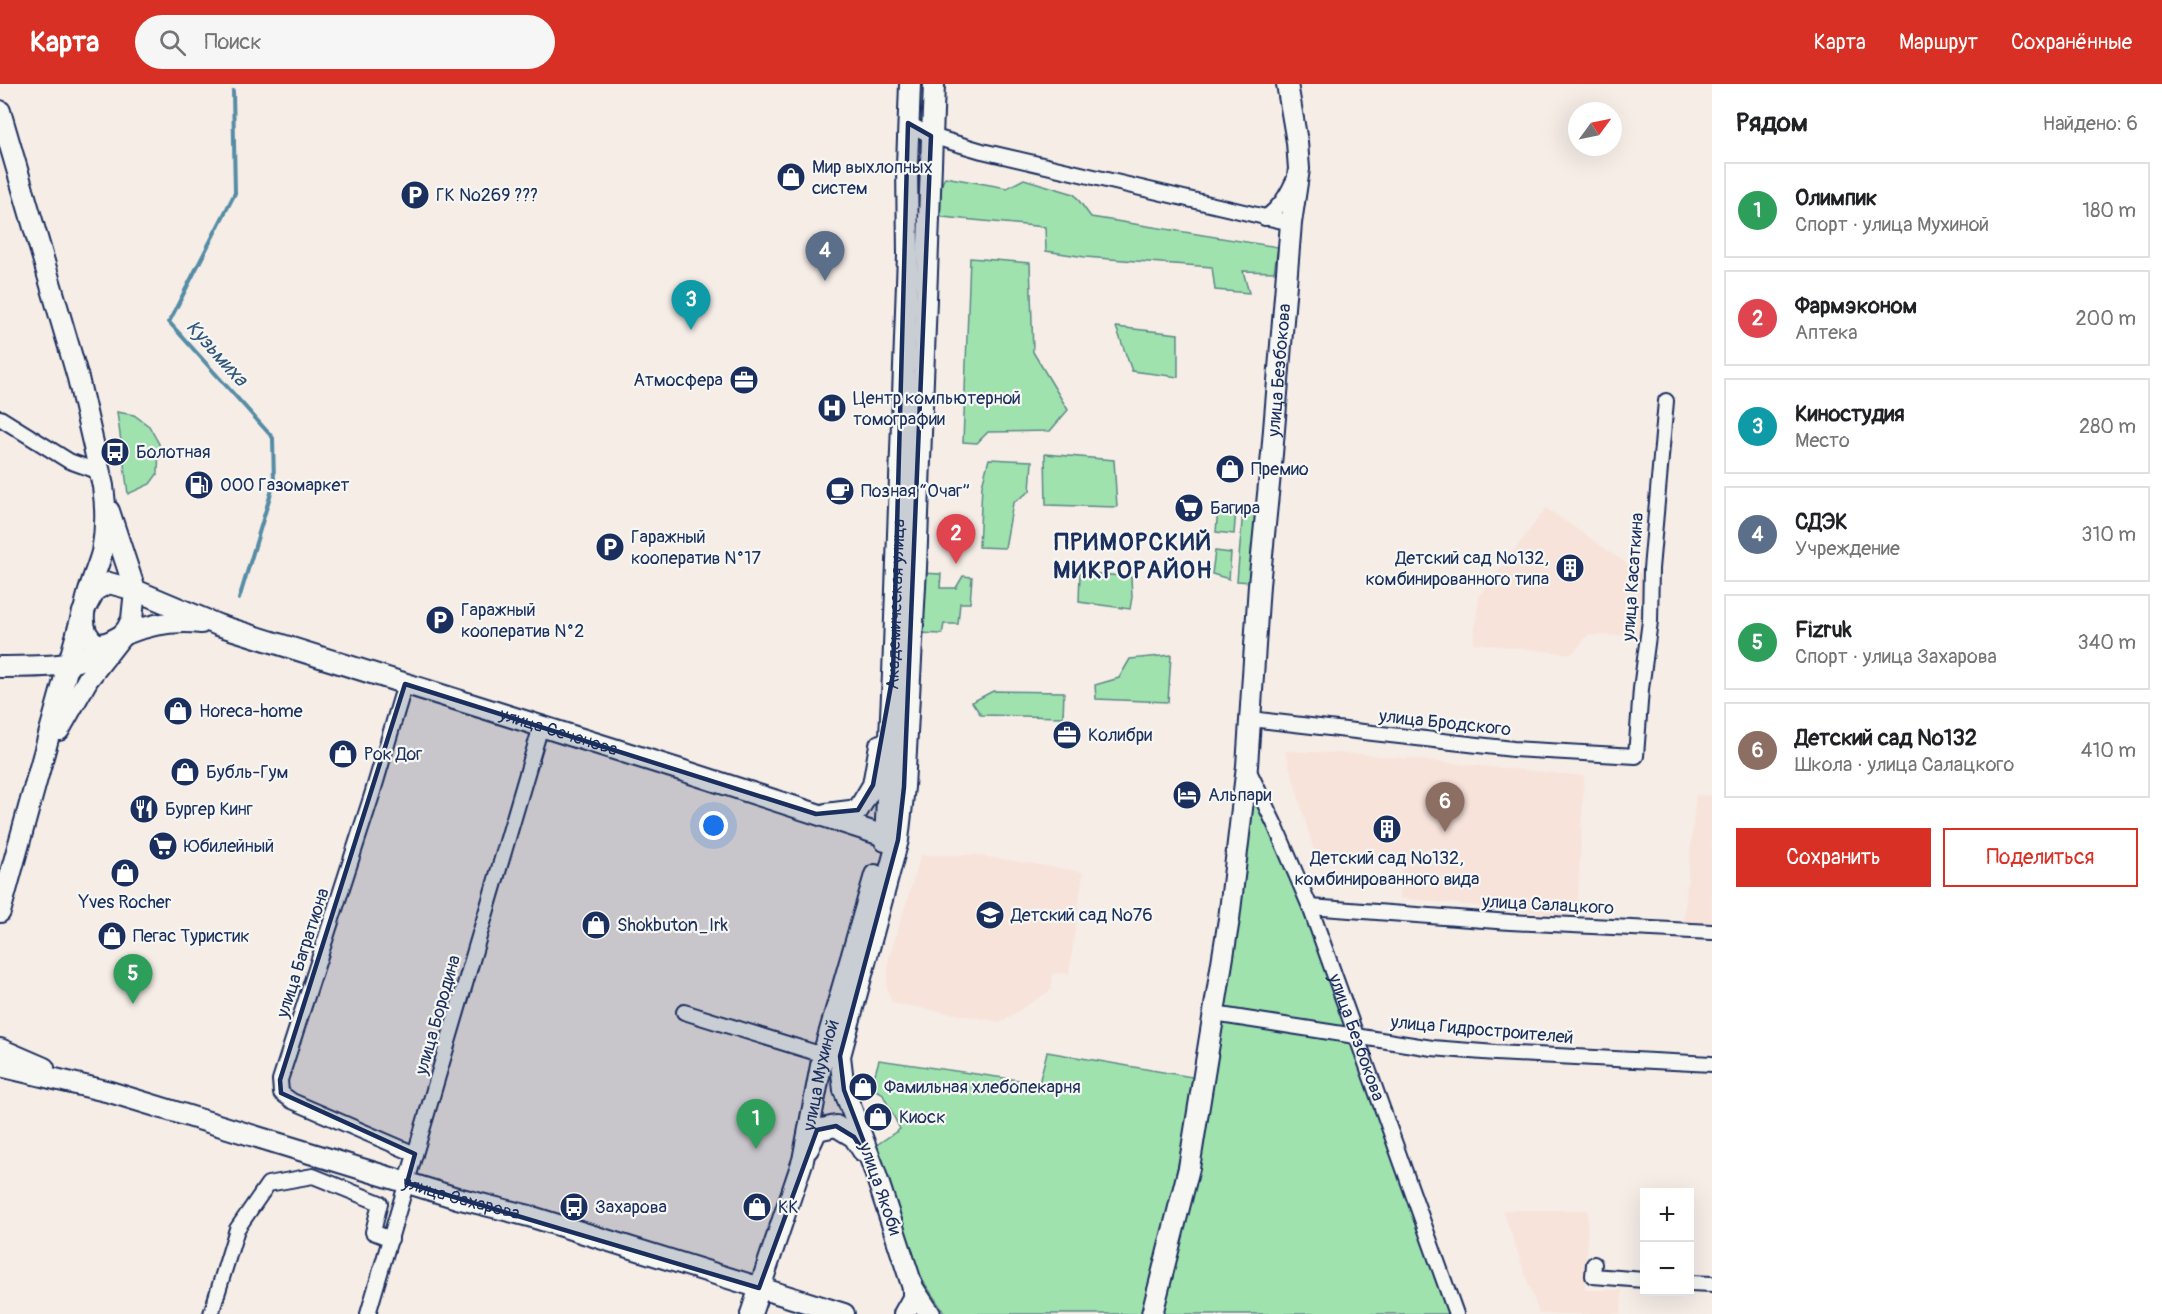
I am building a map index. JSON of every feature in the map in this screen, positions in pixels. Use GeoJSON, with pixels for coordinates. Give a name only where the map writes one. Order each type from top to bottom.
{"type":"FeatureCollection","features":[{"type":"Feature","properties":{"kind":"main road","name":"Академическая улица"},"geometry":{"type":"LineString","coordinates":[[892,838],[893,674],[908,255],[910,84]]}},
{"type":"Feature","properties":{"kind":"main road"},"geometry":{"type":"LineString","coordinates":[[892,838],[904,787],[915,573],[934,84]]}},
{"type":"Feature","properties":{"kind":"main road","name":"улица Безбокова"},"geometry":{"type":"LineString","coordinates":[[1152,1314],[1189,1168],[1229,919],[1247,766],[1259,585],[1291,223],[1299,169],[1298,142],[1287,84]]}},
{"type":"Feature","properties":{"kind":"main road"},"geometry":{"type":"LineString","coordinates":[[0,111],[78,378],[106,504],[126,561],[127,587],[134,612],[130,625],[103,657],[71,706],[54,739],[33,790]]}},
{"type":"Feature","properties":{"kind":"main road"},"geometry":{"type":"LineString","coordinates":[[0,912],[102,550],[106,504]]}},
{"type":"Feature","properties":{"kind":"main road"},"geometry":{"type":"LineString","coordinates":[[126,561],[155,595],[172,606]]}},
{"type":"Feature","properties":{"kind":"main road"},"geometry":{"type":"LineString","coordinates":[[117,638],[99,645],[89,639],[83,629],[86,604],[99,587],[109,583],[127,587]]}},
{"type":"Feature","properties":{"kind":"main road","name":"улица Сеченова"},"geometry":{"type":"LineString","coordinates":[[127,587],[218,626],[892,838]]}},
{"type":"Feature","properties":{"kind":"main road","name":"улица Сеченова"},"geometry":{"type":"LineString","coordinates":[[69,664],[117,638],[155,626],[178,622],[218,626]]}},
{"type":"Feature","properties":{"kind":"main road"},"geometry":{"type":"LineString","coordinates":[[0,667],[69,664]]}},
{"type":"Feature","properties":{"kind":"main road"},"geometry":{"type":"LineString","coordinates":[[816,814],[858,810],[873,785],[893,674]]}},
{"type":"Feature","properties":{"kind":"main road","name":"улица Мухиной"},"geometry":{"type":"LineString","coordinates":[[751,1314],[802,1160],[892,838]]}},
{"type":"Feature","properties":{"kind":"main road"},"geometry":{"type":"LineString","coordinates":[[0,1043],[6,1062]]}},
{"type":"Feature","properties":{"kind":"main road","name":"улица Якоби"},"geometry":{"type":"LineString","coordinates":[[832,1055],[873,1166],[913,1288],[930,1314]]}},
{"type":"Feature","properties":{"kind":"main road","name":"улица Захарова"},"geometry":{"type":"LineString","coordinates":[[6,1062],[408,1183],[529,1216],[844,1314]]}},
{"type":"Feature","properties":{"kind":"main road"},"geometry":{"type":"LineString","coordinates":[[802,1160],[817,1130],[836,1126],[854,1137],[873,1166]]}},
{"type":"Feature","properties":{"kind":"main road"},"geometry":{"type":"LineString","coordinates":[[904,1314],[913,1298],[913,1288]]}},
{"type":"Feature","properties":{"kind":"street"},"geometry":{"type":"LineString","coordinates":[[908,123],[932,136],[1009,158],[1291,223]]}},
{"type":"Feature","properties":{"kind":"street"},"geometry":{"type":"LineString","coordinates":[[1265,218],[1276,210],[1287,196],[1299,169]]}},
{"type":"Feature","properties":{"kind":"street","name":"улица Касаткина"},"geometry":{"type":"LineString","coordinates":[[1636,756],[1641,688],[1650,621],[1651,569],[1666,401]]}},
{"type":"Feature","properties":{"kind":"street"},"geometry":{"type":"LineString","coordinates":[[0,418],[69,461],[100,472]]}},
{"type":"Feature","properties":{"kind":"street","name":"улица Багратиона"},"geometry":{"type":"LineString","coordinates":[[405,684],[280,1080],[281,1093],[292,1101],[415,1154]]}},
{"type":"Feature","properties":{"kind":"street","name":"улица Бродского"},"geometry":{"type":"LineString","coordinates":[[1250,719],[1513,749],[1636,756]]}},
{"type":"Feature","properties":{"kind":"street","name":"улица Бородина"},"geometry":{"type":"LineString","coordinates":[[368,1314],[541,726]]}},
{"type":"Feature","properties":{"kind":"street","name":"улица Безбокова"},"geometry":{"type":"LineString","coordinates":[[1247,766],[1310,908],[1456,1314]]}},
{"type":"Feature","properties":{"kind":"street","name":"улица Салацкого"},"geometry":{"type":"LineString","coordinates":[[1310,908],[1510,922],[1712,932]]}},
{"type":"Feature","properties":{"kind":"street"},"geometry":{"type":"LineString","coordinates":[[684,1012],[832,1055]]}},
{"type":"Feature","properties":{"kind":"street","name":"улица Гидростроителей"},"geometry":{"type":"LineString","coordinates":[[1214,1014],[1432,1047],[1496,1053],[1712,1064]]}},
{"type":"Feature","properties":{"kind":"street"},"geometry":{"type":"LineString","coordinates":[[211,1314],[237,1229],[268,1184],[313,1176],[380,1203],[373,1232],[391,1239]]}},
{"type":"Feature","properties":{"kind":"street"},"geometry":{"type":"LineString","coordinates":[[1594,1264],[1593,1276],[1640,1280]]}},
{"type":"Feature","properties":{"kind":"street"},"geometry":{"type":"LineString","coordinates":[[1694,1283],[1712,1284]]}},
{"type":"Feature","properties":{"kind":"highlighted area"},"geometry":{"type":"Polygon","coordinates":[[[908,123],[931,136],[904,787],[898,840],[840,1056],[844,1090],[873,1166],[854,1137],[836,1126],[817,1130],[759,1288],[407,1183],[415,1154],[281,1093],[280,1080],[405,684],[816,814],[858,810],[873,785],[893,674],[908,123]]]}},
{"type":"Feature","properties":{"kind":"shaded area"},"geometry":{"type":"Polygon","coordinates":[[[1546,508],[1652,581],[1646,636],[1588,635],[1572,654],[1473,643],[1479,597],[1546,508]]]}},
{"type":"Feature","properties":{"kind":"shaded area"},"geometry":{"type":"Polygon","coordinates":[[[1285,751],[1359,754],[1584,776],[1577,917],[1400,898],[1401,860],[1315,854],[1285,751]]]}},
{"type":"Feature","properties":{"kind":"shaded area"},"geometry":{"type":"Polygon","coordinates":[[[1696,795],[1712,796],[1712,940],[1682,937],[1696,795]]]}},
{"type":"Feature","properties":{"kind":"shaded area","name":"Детский сад №76"},"geometry":{"type":"Polygon","coordinates":[[[921,855],[976,855],[1083,872],[1069,974],[1053,973],[1051,990],[1001,1022],[892,1003],[887,988],[889,958],[921,855]]]}},
{"type":"Feature","properties":{"kind":"shaded area"},"geometry":{"type":"Polygon","coordinates":[[[1503,1210],[1588,1210],[1585,1290],[1622,1290],[1621,1314],[1539,1314],[1503,1210]]]}},
{"type":"Feature","properties":{"kind":"green space"},"geometry":{"type":"Polygon","coordinates":[[[945,177],[1007,188],[1024,179],[1074,194],[1091,217],[1278,247],[1274,272],[1243,271],[1249,293],[1215,290],[1212,267],[1085,257],[1046,251],[1045,227],[942,217],[933,203],[945,177]]]}},
{"type":"Feature","properties":{"kind":"green space"},"geometry":{"type":"Polygon","coordinates":[[[970,258],[1030,263],[1033,352],[1068,410],[1050,431],[988,432],[977,443],[963,442],[970,258]]]}},
{"type":"Feature","properties":{"kind":"green space"},"geometry":{"type":"Polygon","coordinates":[[[1116,327],[1178,334],[1178,377],[1132,371],[1116,327]]]}},
{"type":"Feature","properties":{"kind":"green space"},"geometry":{"type":"Polygon","coordinates":[[[117,412],[134,415],[149,426],[159,444],[158,473],[150,484],[128,494],[117,412]]]}},
{"type":"Feature","properties":{"kind":"green space"},"geometry":{"type":"Polygon","coordinates":[[[1045,454],[1114,460],[1117,507],[1046,505],[1045,454]]]}},
{"type":"Feature","properties":{"kind":"green space"},"geometry":{"type":"Polygon","coordinates":[[[989,459],[1032,461],[1030,491],[1013,503],[1005,548],[979,547],[982,485],[989,459]]]}},
{"type":"Feature","properties":{"kind":"green space"},"geometry":{"type":"Polygon","coordinates":[[[1218,508],[1236,509],[1234,534],[1216,532],[1218,508]]]}},
{"type":"Feature","properties":{"kind":"green space"},"geometry":{"type":"Polygon","coordinates":[[[1243,510],[1255,510],[1251,582],[1237,581],[1243,510]]]}},
{"type":"Feature","properties":{"kind":"green space"},"geometry":{"type":"Polygon","coordinates":[[[1215,551],[1231,553],[1229,579],[1212,574],[1215,551]]]}},
{"type":"Feature","properties":{"kind":"green space"},"geometry":{"type":"Polygon","coordinates":[[[1080,572],[1131,577],[1130,609],[1079,602],[1080,572]]]}},
{"type":"Feature","properties":{"kind":"green space"},"geometry":{"type":"Polygon","coordinates":[[[920,573],[941,574],[940,588],[956,588],[963,576],[972,577],[970,603],[960,603],[958,624],[944,624],[942,634],[918,633],[920,573]]]}},
{"type":"Feature","properties":{"kind":"green space"},"geometry":{"type":"Polygon","coordinates":[[[1171,655],[1168,702],[1096,699],[1095,685],[1119,678],[1130,659],[1171,655]]]}},
{"type":"Feature","properties":{"kind":"green space"},"geometry":{"type":"Polygon","coordinates":[[[993,691],[1064,692],[1063,717],[981,715],[972,702],[993,691]]]}},
{"type":"Feature","properties":{"kind":"green space"},"geometry":{"type":"Polygon","coordinates":[[[1247,766],[1275,825],[1457,1314],[1152,1314],[1189,1168],[1247,766]]]}},
{"type":"Feature","properties":{"kind":"green space"},"geometry":{"type":"Polygon","coordinates":[[[1047,1052],[1198,1078],[1144,1314],[945,1314],[921,1278],[875,1146],[900,1129],[882,1093],[871,1088],[879,1060],[1039,1083],[1047,1052]]]}},
{"type":"Feature","properties":{"kind":"waterway","name":"Кузьмиха"},"geometry":{"type":"LineString","coordinates":[[233,91],[235,193],[169,322],[273,438],[274,483],[239,599]]}},
{"type":"Feature","properties":{"kind":"place","name":"Мир выхлопных систем"},"geometry":{"type":"Point","coordinates":[791,177]}},
{"type":"Feature","properties":{"kind":"place","name":"ГК №269 ???"},"geometry":{"type":"Point","coordinates":[415,195]}},
{"type":"Feature","properties":{"kind":"place","name":"СДЭК"},"geometry":{"type":"Point","coordinates":[825,281]}},
{"type":"Feature","properties":{"kind":"place","name":"Киностудия"},"geometry":{"type":"Point","coordinates":[691,330]}},
{"type":"Feature","properties":{"kind":"place","name":"Атмосфера"},"geometry":{"type":"Point","coordinates":[744,380]}},
{"type":"Feature","properties":{"kind":"place","name":"Центр компьютерной томографии"},"geometry":{"type":"Point","coordinates":[832,408]}},
{"type":"Feature","properties":{"kind":"place","name":"Болотная"},"geometry":{"type":"Point","coordinates":[115,452]}},
{"type":"Feature","properties":{"kind":"place","name":"Премио"},"geometry":{"type":"Point","coordinates":[1230,469]}},
{"type":"Feature","properties":{"kind":"place","name":"ООО Газомаркет"},"geometry":{"type":"Point","coordinates":[199,485]}},
{"type":"Feature","properties":{"kind":"place","name":"Позная “Очаг”"},"geometry":{"type":"Point","coordinates":[840,491]}},
{"type":"Feature","properties":{"kind":"place","name":"Багира"},"geometry":{"type":"Point","coordinates":[1189,508]}},
{"type":"Feature","properties":{"kind":"place","name":"Гаражный кооператив N°17"},"geometry":{"type":"Point","coordinates":[610,547]}},
{"type":"Feature","properties":{"kind":"place","name":"Фармэконом"},"geometry":{"type":"Point","coordinates":[956,564]}},
{"type":"Feature","properties":{"kind":"place","name":"Детский сад №132, комбинированного типа"},"geometry":{"type":"Point","coordinates":[1570,568]}},
{"type":"Feature","properties":{"kind":"place","name":"Гаражный кооператив N°2"},"geometry":{"type":"Point","coordinates":[440,620]}},
{"type":"Feature","properties":{"kind":"place","name":"Horeca-home"},"geometry":{"type":"Point","coordinates":[178,711]}},
{"type":"Feature","properties":{"kind":"place","name":"Колибри"},"geometry":{"type":"Point","coordinates":[1067,735]}},
{"type":"Feature","properties":{"kind":"place","name":"Рок Дог"},"geometry":{"type":"Point","coordinates":[343,754]}},
{"type":"Feature","properties":{"kind":"place","name":"Бубль-Гум"},"geometry":{"type":"Point","coordinates":[185,772]}},
{"type":"Feature","properties":{"kind":"place","name":"Альпари"},"geometry":{"type":"Point","coordinates":[1187,795]}},
{"type":"Feature","properties":{"kind":"place","name":"Бургер Кинг"},"geometry":{"type":"Point","coordinates":[144,809]}},
{"type":"Feature","properties":{"kind":"place","name":"Детский сад №132, комбинированного вида"},"geometry":{"type":"Point","coordinates":[1387,829]}},
{"type":"Feature","properties":{"kind":"place","name":"Детский сад №132"},"geometry":{"type":"Point","coordinates":[1445,832]}},
{"type":"Feature","properties":{"kind":"place","name":"Юбилейный"},"geometry":{"type":"Point","coordinates":[163,846]}},
{"type":"Feature","properties":{"kind":"place","name":"Yves Rocher"},"geometry":{"type":"Point","coordinates":[125,873]}},
{"type":"Feature","properties":{"kind":"place","name":"Детский сад №76"},"geometry":{"type":"Point","coordinates":[990,915]}},
{"type":"Feature","properties":{"kind":"place","name":"Shokbuton_Irk"},"geometry":{"type":"Point","coordinates":[596,925]}},
{"type":"Feature","properties":{"kind":"place","name":"Пегас Туристик"},"geometry":{"type":"Point","coordinates":[112,936]}},
{"type":"Feature","properties":{"kind":"place","name":"Fizruk"},"geometry":{"type":"Point","coordinates":[133,1004]}},
{"type":"Feature","properties":{"kind":"place","name":"Фамильная хлебопекарня"},"geometry":{"type":"Point","coordinates":[863,1087]}},
{"type":"Feature","properties":{"kind":"place","name":"Киоск"},"geometry":{"type":"Point","coordinates":[878,1117]}},
{"type":"Feature","properties":{"kind":"place","name":"Олимпик"},"geometry":{"type":"Point","coordinates":[756,1149]}},
{"type":"Feature","properties":{"kind":"place","name":"Захарова"},"geometry":{"type":"Point","coordinates":[574,1207]}},
{"type":"Feature","properties":{"kind":"place","name":"КК"},"geometry":{"type":"Point","coordinates":[757,1207]}},
{"type":"Feature","properties":{"kind":"district","name":"ПРИМОРСКИЙ МИКРОРАЙОН"},"geometry":{"type":"Point","coordinates":[1133,556]}}]}
